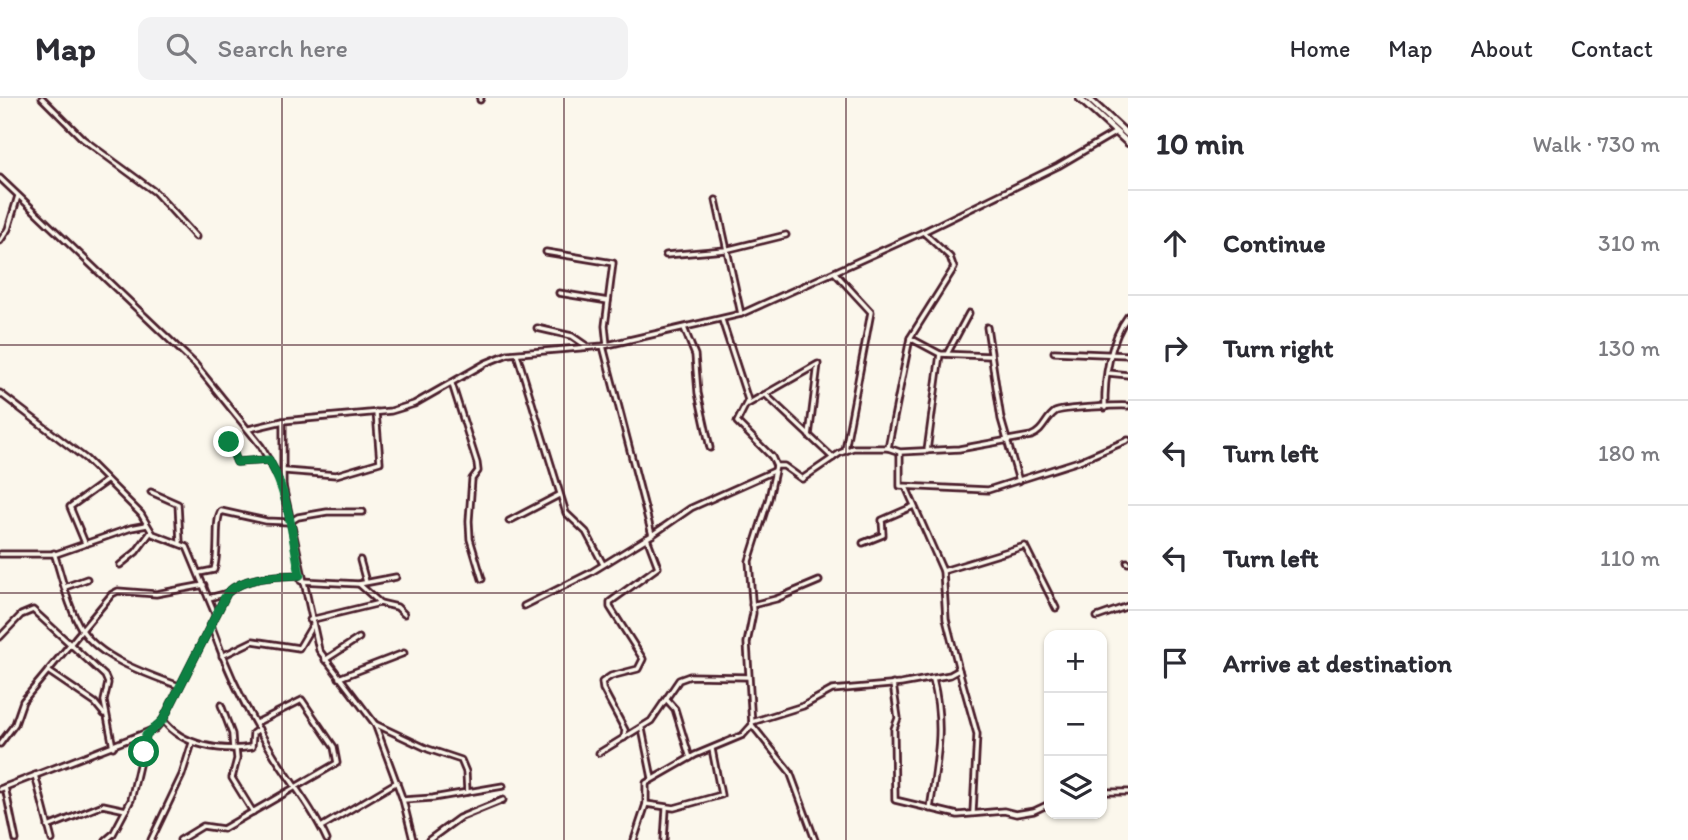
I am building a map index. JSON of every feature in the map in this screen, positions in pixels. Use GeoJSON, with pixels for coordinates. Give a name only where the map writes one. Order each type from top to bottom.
{"type":"FeatureCollection","features":[{"type":"Feature","properties":{"kind":"street"},"geometry":{"type":"LineString","coordinates":[[42,98],[83,139],[155,191],[196,237]]}},
{"type":"Feature","properties":{"kind":"street"},"geometry":{"type":"LineString","coordinates":[[1079,98],[1128,143]]}},
{"type":"Feature","properties":{"kind":"street"},"geometry":{"type":"LineString","coordinates":[[1089,98],[1128,135]]}},
{"type":"Feature","properties":{"kind":"street"},"geometry":{"type":"LineString","coordinates":[[249,429],[283,421],[376,412],[414,404],[486,363],[517,354],[605,345],[741,314],[923,232],[1058,166],[1116,132]]}},
{"type":"Feature","properties":{"kind":"street"},"geometry":{"type":"LineString","coordinates":[[0,178],[195,364],[249,429],[269,460],[283,486],[301,581],[319,650],[376,724],[403,800],[413,840]]}},
{"type":"Feature","properties":{"kind":"street"},"geometry":{"type":"LineString","coordinates":[[0,240],[8,229],[18,196]]}},
{"type":"Feature","properties":{"kind":"street"},"geometry":{"type":"LineString","coordinates":[[716,200],[741,314]]}},
{"type":"Feature","properties":{"kind":"street"},"geometry":{"type":"LineString","coordinates":[[888,448],[910,338],[954,268],[950,257],[923,232]]}},
{"type":"Feature","properties":{"kind":"street"},"geometry":{"type":"LineString","coordinates":[[666,255],[725,250],[786,235]]}},
{"type":"Feature","properties":{"kind":"street"},"geometry":{"type":"LineString","coordinates":[[546,252],[613,263],[605,345],[658,567],[610,602],[610,607],[643,659],[638,669],[611,676],[602,682],[603,689],[625,730],[624,738]]}},
{"type":"Feature","properties":{"kind":"street"},"geometry":{"type":"LineString","coordinates":[[835,272],[871,312],[845,450]]}},
{"type":"Feature","properties":{"kind":"street"},"geometry":{"type":"LineString","coordinates":[[559,293],[609,301]]}},
{"type":"Feature","properties":{"kind":"street"},"geometry":{"type":"LineString","coordinates":[[946,354],[969,313]]}},
{"type":"Feature","properties":{"kind":"street"},"geometry":{"type":"LineString","coordinates":[[1105,408],[1111,353],[1128,316]]}},
{"type":"Feature","properties":{"kind":"street"},"geometry":{"type":"LineString","coordinates":[[722,320],[748,404]]}},
{"type":"Feature","properties":{"kind":"street"},"geometry":{"type":"LineString","coordinates":[[987,327],[1007,442],[1018,481]]}},
{"type":"Feature","properties":{"kind":"street"},"geometry":{"type":"LineString","coordinates":[[537,328],[572,336],[588,347]]}},
{"type":"Feature","properties":{"kind":"street"},"geometry":{"type":"LineString","coordinates":[[684,328],[695,355],[698,393],[710,448]]}},
{"type":"Feature","properties":{"kind":"street"},"geometry":{"type":"LineString","coordinates":[[910,338],[940,354],[991,356]]}},
{"type":"Feature","properties":{"kind":"street"},"geometry":{"type":"LineString","coordinates":[[1054,352],[1128,355]]}},
{"type":"Feature","properties":{"kind":"street"},"geometry":{"type":"LineString","coordinates":[[517,354],[566,513],[586,531],[603,564]]}},
{"type":"Feature","properties":{"kind":"street"},"geometry":{"type":"LineString","coordinates":[[927,452],[940,354]]}},
{"type":"Feature","properties":{"kind":"street"},"geometry":{"type":"LineString","coordinates":[[809,436],[819,364],[811,366],[748,404],[737,416],[737,422],[772,457],[775,468],[749,561],[752,605],[747,643],[752,724],[790,772],[816,840]]}},
{"type":"Feature","properties":{"kind":"street"},"geometry":{"type":"LineString","coordinates":[[1108,373],[1128,375]]}},
{"type":"Feature","properties":{"kind":"street"},"geometry":{"type":"LineString","coordinates":[[452,384],[477,463],[478,471],[472,479],[470,539],[482,579]]}},
{"type":"Feature","properties":{"kind":"street"},"geometry":{"type":"LineString","coordinates":[[0,393],[86,458],[141,514],[151,532],[162,539],[180,543],[192,555],[215,617]]}},
{"type":"Feature","properties":{"kind":"street"},"geometry":{"type":"LineString","coordinates":[[766,394],[833,458]]}},
{"type":"Feature","properties":{"kind":"street"},"geometry":{"type":"LineString","coordinates":[[524,606],[650,537],[691,508],[775,468],[784,466],[802,479],[845,450],[888,448],[900,452],[927,452],[1007,442],[1038,433],[1051,415],[1060,409],[1128,406]]}},
{"type":"Feature","properties":{"kind":"street"},"geometry":{"type":"LineString","coordinates":[[285,471],[336,475],[361,470],[380,461],[376,412]]}},
{"type":"Feature","properties":{"kind":"street"},"geometry":{"type":"LineString","coordinates":[[283,421],[283,486]]}},
{"type":"Feature","properties":{"kind":"street"},"geometry":{"type":"LineString","coordinates":[[900,452],[900,486],[981,491],[1090,457],[1128,440]]}},
{"type":"Feature","properties":{"kind":"street"},"geometry":{"type":"LineString","coordinates":[[229,442],[237,462],[269,460]]}},
{"type":"Feature","properties":{"kind":"street"},"geometry":{"type":"LineString","coordinates":[[85,543],[70,507],[106,481]]}},
{"type":"Feature","properties":{"kind":"street"},"geometry":{"type":"LineString","coordinates":[[906,487],[943,571],[946,619],[977,734],[973,812]]}},
{"type":"Feature","properties":{"kind":"street"},"geometry":{"type":"LineString","coordinates":[[151,492],[178,504],[180,543]]}},
{"type":"Feature","properties":{"kind":"street"},"geometry":{"type":"LineString","coordinates":[[509,521],[559,495]]}},
{"type":"Feature","properties":{"kind":"street"},"geometry":{"type":"LineString","coordinates":[[863,543],[883,536],[882,520],[914,506]]}},
{"type":"Feature","properties":{"kind":"street"},"geometry":{"type":"LineString","coordinates":[[200,573],[214,570],[219,553],[216,523],[219,512],[226,510],[266,522],[290,522],[298,517],[327,512],[363,512]]}},
{"type":"Feature","properties":{"kind":"street"},"geometry":{"type":"LineString","coordinates":[[0,554],[54,553],[147,525]]}},
{"type":"Feature","properties":{"kind":"street"},"geometry":{"type":"LineString","coordinates":[[120,565],[136,552],[151,532]]}},
{"type":"Feature","properties":{"kind":"street"},"geometry":{"type":"LineString","coordinates":[[943,571],[1025,546],[1056,608]]}},
{"type":"Feature","properties":{"kind":"street"},"geometry":{"type":"LineString","coordinates":[[54,553],[81,629],[100,648],[122,661],[178,686]]}},
{"type":"Feature","properties":{"kind":"street"},"geometry":{"type":"LineString","coordinates":[[360,560],[366,583]]}},
{"type":"Feature","properties":{"kind":"street"},"geometry":{"type":"LineString","coordinates":[[209,598],[227,593],[241,583],[272,576],[300,575]]}},
{"type":"Feature","properties":{"kind":"street"},"geometry":{"type":"LineString","coordinates":[[301,581],[359,584],[396,577]]}},
{"type":"Feature","properties":{"kind":"street"},"geometry":{"type":"LineString","coordinates":[[65,587],[87,579]]}},
{"type":"Feature","properties":{"kind":"street"},"geometry":{"type":"LineString","coordinates":[[752,605],[776,600],[819,581]]}},
{"type":"Feature","properties":{"kind":"street"},"geometry":{"type":"LineString","coordinates":[[359,584],[380,603]]}},
{"type":"Feature","properties":{"kind":"street"},"geometry":{"type":"LineString","coordinates":[[0,744],[15,724],[20,706],[70,647],[81,629],[115,592],[156,594],[204,585]]}},
{"type":"Feature","properties":{"kind":"street"},"geometry":{"type":"LineString","coordinates":[[16,840],[3,788],[146,735],[163,720],[227,593]]}},
{"type":"Feature","properties":{"kind":"street"},"geometry":{"type":"LineString","coordinates":[[310,620],[380,603],[397,607],[404,614]]}},
{"type":"Feature","properties":{"kind":"street"},"geometry":{"type":"LineString","coordinates":[[1097,617],[1128,606]]}},
{"type":"Feature","properties":{"kind":"street"},"geometry":{"type":"LineString","coordinates":[[0,637],[21,615],[33,610],[107,679],[104,698],[113,747]]}},
{"type":"Feature","properties":{"kind":"street"},"geometry":{"type":"LineString","coordinates":[[211,625],[222,656],[258,729],[296,786],[327,840]]}},
{"type":"Feature","properties":{"kind":"street"},"geometry":{"type":"LineString","coordinates":[[222,656],[253,641],[299,648],[312,626]]}},
{"type":"Feature","properties":{"kind":"street"},"geometry":{"type":"LineString","coordinates":[[325,660],[359,638]]}},
{"type":"Feature","properties":{"kind":"street"},"geometry":{"type":"LineString","coordinates":[[339,678],[404,653]]}},
{"type":"Feature","properties":{"kind":"street"},"geometry":{"type":"LineString","coordinates":[[634,840],[646,804],[644,787],[653,778],[743,735],[752,724],[803,706],[832,690],[933,678],[959,670]]}},
{"type":"Feature","properties":{"kind":"street"},"geometry":{"type":"LineString","coordinates":[[48,671],[95,703],[106,717]]}},
{"type":"Feature","properties":{"kind":"street"},"geometry":{"type":"LineString","coordinates":[[599,753],[641,728],[667,700],[674,684],[690,676],[748,677]]}},
{"type":"Feature","properties":{"kind":"street"},"geometry":{"type":"LineString","coordinates":[[930,808],[941,712],[933,678]]}},
{"type":"Feature","properties":{"kind":"street"},"geometry":{"type":"LineString","coordinates":[[893,684],[898,718],[894,729],[895,800],[958,815],[973,812],[1016,814],[1044,806]]}},
{"type":"Feature","properties":{"kind":"street"},"geometry":{"type":"LineString","coordinates":[[180,840],[201,827],[223,829],[337,764],[334,747],[303,700],[256,723]]}},
{"type":"Feature","properties":{"kind":"street"},"geometry":{"type":"LineString","coordinates":[[667,700],[675,709],[690,758]]}},
{"type":"Feature","properties":{"kind":"street"},"geometry":{"type":"LineString","coordinates":[[221,705],[235,749],[233,782],[254,812]]}},
{"type":"Feature","properties":{"kind":"street"},"geometry":{"type":"LineString","coordinates":[[163,720],[177,734],[192,742],[235,749],[252,747],[253,733],[258,729]]}},
{"type":"Feature","properties":{"kind":"street"},"geometry":{"type":"LineString","coordinates":[[376,724],[428,749],[461,760],[466,772],[467,792]]}},
{"type":"Feature","properties":{"kind":"street"},"geometry":{"type":"LineString","coordinates":[[641,728],[653,778]]}},
{"type":"Feature","properties":{"kind":"street"},"geometry":{"type":"LineString","coordinates":[[106,840],[126,810],[146,735]]}},
{"type":"Feature","properties":{"kind":"street"},"geometry":{"type":"LineString","coordinates":[[151,840],[182,775],[192,742]]}},
{"type":"Feature","properties":{"kind":"street"},"geometry":{"type":"LineString","coordinates":[[646,804],[666,809],[722,793],[712,748]]}},
{"type":"Feature","properties":{"kind":"street"},"geometry":{"type":"LineString","coordinates":[[36,775],[52,840]]}},
{"type":"Feature","properties":{"kind":"street"},"geometry":{"type":"LineString","coordinates":[[321,827],[397,782]]}},
{"type":"Feature","properties":{"kind":"street"},"geometry":{"type":"LineString","coordinates":[[403,800],[503,786]]}},
{"type":"Feature","properties":{"kind":"street"},"geometry":{"type":"LineString","coordinates":[[1107,792],[1128,792]]}},
{"type":"Feature","properties":{"kind":"street"},"geometry":{"type":"LineString","coordinates":[[429,840],[459,818],[503,800]]}},
{"type":"Feature","properties":{"kind":"street"},"geometry":{"type":"LineString","coordinates":[[48,827],[103,805],[126,810]]}},
{"type":"Feature","properties":{"kind":"street"},"geometry":{"type":"LineString","coordinates":[[664,840],[666,809]]}},
{"type":"Feature","properties":{"kind":"route"},"geometry":{"type":"LineString","coordinates":[[144,752],[146,735],[163,720],[227,593],[241,583],[272,576],[300,575],[283,486],[275,471],[269,460],[237,462],[229,442]]}}]}
